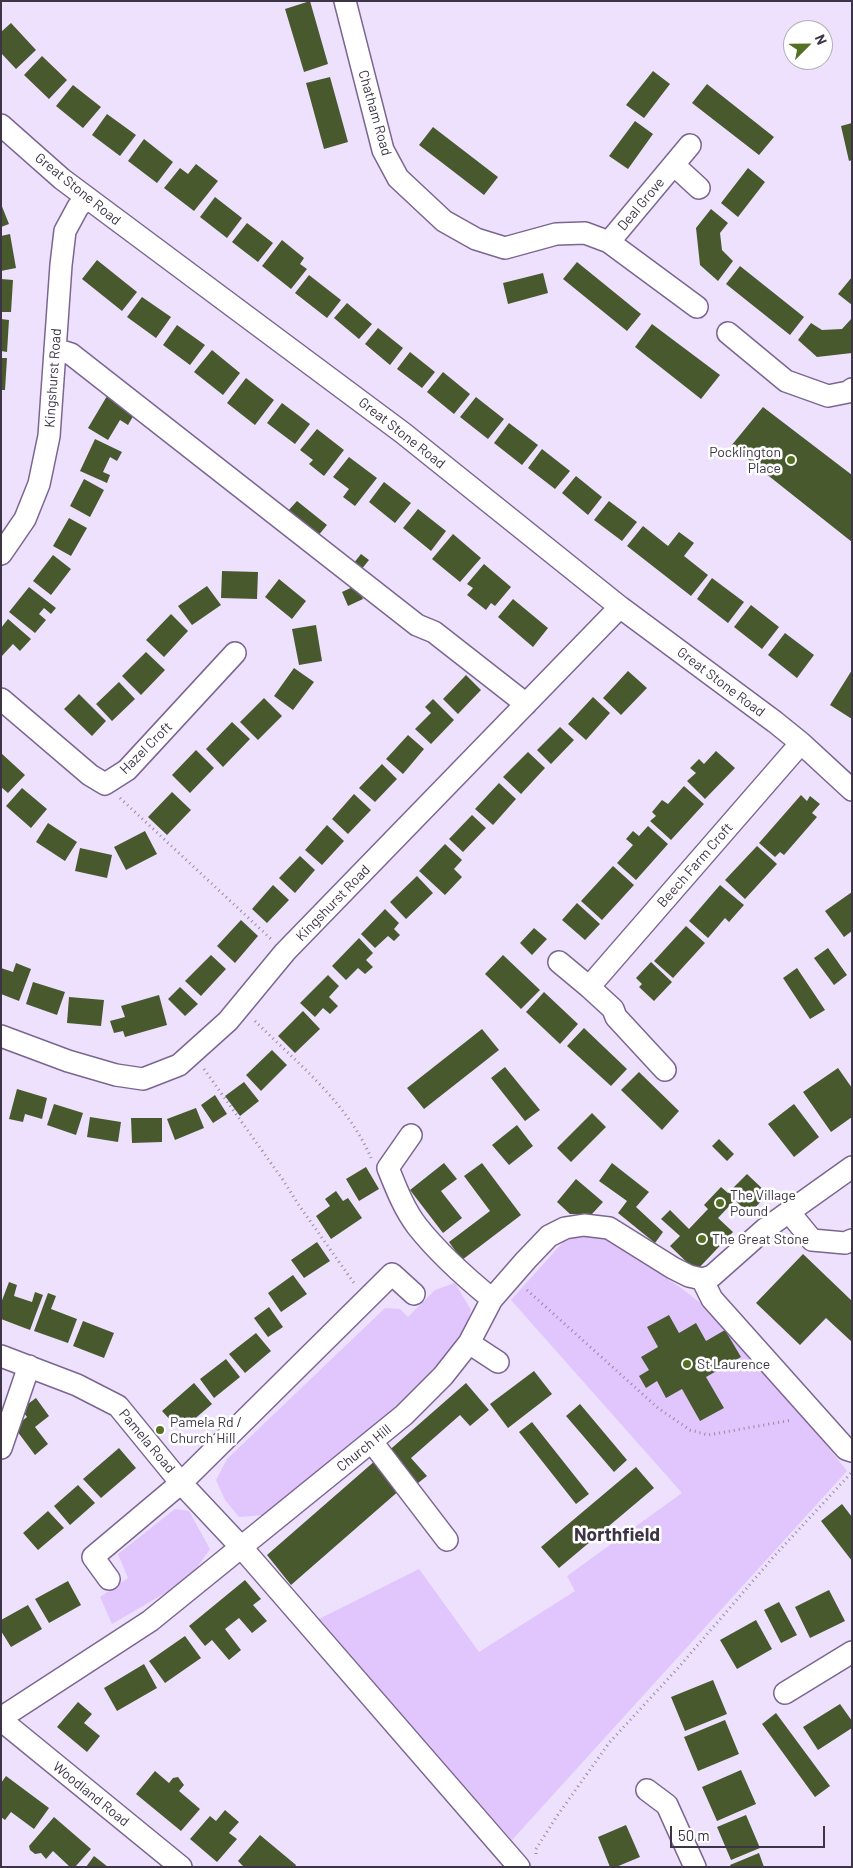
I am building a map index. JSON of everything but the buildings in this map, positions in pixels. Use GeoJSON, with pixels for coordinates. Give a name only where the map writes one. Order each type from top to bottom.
{"type":"FeatureCollection","features":[{"type":"Feature","properties":{"kind":"street","name":"Chatham Road"},"geometry":{"type":"LineString","coordinates":[[345,1],[383,150],[398,178],[444,221],[476,239],[505,248],[556,234],[585,233],[609,242],[697,307]]}},
{"type":"Feature","properties":{"kind":"street","name":"Great Stone Road"},"geometry":{"type":"LineString","coordinates":[[1,125],[62,179],[403,433],[620,606],[801,743],[852,790]]}},
{"type":"Feature","properties":{"kind":"street","name":"Deal Grove"},"geometry":{"type":"LineString","coordinates":[[609,242],[690,145]]}},
{"type":"Feature","properties":{"kind":"street","name":"Deal Grove"},"geometry":{"type":"LineString","coordinates":[[674,165],[699,188]]}},
{"type":"Feature","properties":{"kind":"street","name":"Kingshurst Road"},"geometry":{"type":"LineString","coordinates":[[1,554],[25,519],[39,484],[49,436],[65,231],[78,207],[87,198]]}},
{"type":"Feature","properties":{"kind":"street"},"geometry":{"type":"LineString","coordinates":[[728,333],[786,381],[828,396],[848,392],[852,389]]}},
{"type":"Feature","properties":{"kind":"street"},"geometry":{"type":"LineString","coordinates":[[55,349],[71,354],[417,625],[434,632],[526,704]]}},
{"type":"Feature","properties":{"kind":"street","name":"Kingshurst Road"},"geometry":{"type":"LineString","coordinates":[[1,1036],[68,1061],[116,1075],[143,1079],[180,1065],[228,1020],[285,952],[620,606]]}},
{"type":"Feature","properties":{"kind":"street","name":"Hazel Croft"},"geometry":{"type":"LineString","coordinates":[[105,784],[127,770],[235,653]]}},
{"type":"Feature","properties":{"kind":"street"},"geometry":{"type":"LineString","coordinates":[[1,700],[90,775],[105,784]]}},
{"type":"Feature","properties":{"kind":"street","name":"Great Stone Road"},"geometry":{"type":"LineString","coordinates":[[801,743],[852,770]]}},
{"type":"Feature","properties":{"kind":"street","name":"Beech Farm Croft"},"geometry":{"type":"LineString","coordinates":[[589,988],[801,743]]}},
{"type":"Feature","properties":{"kind":"street"},"geometry":{"type":"LineString","coordinates":[[559,962],[613,1009],[616,1018],[665,1070]]}},
{"type":"Feature","properties":{"kind":"street"},"geometry":{"type":"LineString","coordinates":[[411,1135],[388,1168],[399,1195],[417,1226],[450,1264],[492,1299]]}},
{"type":"Feature","properties":{"kind":"street"},"geometry":{"type":"LineString","coordinates":[[849,1450],[712,1299],[702,1279],[712,1276],[765,1229],[852,1167]]}},
{"type":"Feature","properties":{"kind":"street"},"geometry":{"type":"LineString","coordinates":[[789,1212],[812,1240],[845,1243],[852,1240]]}},
{"type":"Feature","properties":{"kind":"street","name":"Church Hill"},"geometry":{"type":"LineString","coordinates":[[4,1712],[150,1621],[404,1416],[443,1376],[469,1343],[492,1299],[549,1236],[565,1228],[584,1225],[609,1228],[673,1268],[689,1276],[702,1279]]}},
{"type":"Feature","properties":{"kind":"street"},"geometry":{"type":"LineString","coordinates":[[109,1579],[93,1557],[182,1483],[392,1274],[414,1294]]}},
{"type":"Feature","properties":{"kind":"street"},"geometry":{"type":"LineString","coordinates":[[469,1343],[498,1362]]}},
{"type":"Feature","properties":{"kind":"street","name":"Pamela Road"},"geometry":{"type":"LineString","coordinates":[[1,1356],[77,1384],[118,1406],[182,1483],[527,1862]]}},
{"type":"Feature","properties":{"kind":"street"},"geometry":{"type":"LineString","coordinates":[[1,1448],[29,1366]]}},
{"type":"Feature","properties":{"kind":"street"},"geometry":{"type":"LineString","coordinates":[[372,1442],[447,1540]]}},
{"type":"Feature","properties":{"kind":"street"},"geometry":{"type":"LineString","coordinates":[[786,1693],[852,1652]]}},
{"type":"Feature","properties":{"kind":"street","name":"Woodland Road"},"geometry":{"type":"LineString","coordinates":[[4,1712],[181,1867]]}},
{"type":"Feature","properties":{"kind":"street"},"geometry":{"type":"LineString","coordinates":[[647,1790],[667,1805],[695,1867]]}},
{"type":"Feature","properties":{"kind":"path"},"geometry":{"type":"LineString","coordinates":[[105,784],[285,952]]}},
{"type":"Feature","properties":{"kind":"path"},"geometry":{"type":"LineString","coordinates":[[240,1006],[347,1114],[364,1141],[377,1174],[388,1168]]}},
{"type":"Feature","properties":{"kind":"path"},"geometry":{"type":"LineString","coordinates":[[192,1053],[283,1180],[365,1300]]}},
{"type":"Feature","properties":{"kind":"path"},"geometry":{"type":"LineString","coordinates":[[522,1286],[658,1408],[690,1430],[708,1435],[817,1416]]}},
{"type":"Feature","properties":{"kind":"path"},"geometry":{"type":"LineString","coordinates":[[527,1862],[609,1743],[678,1668],[777,1553],[852,1472]]}},
{"type":"Feature","properties":{"kind":"shaded area"},"geometry":{"type":"Polygon","coordinates":[[[584,1235],[611,1240],[681,1288],[739,1336],[847,1471],[512,1840],[315,1621],[419,1569],[479,1652],[575,1591],[567,1576],[682,1493],[511,1300],[564,1241],[584,1235]]]}},
{"type":"Feature","properties":{"kind":"shaded area"},"geometry":{"type":"Polygon","coordinates":[[[455,1283],[471,1310],[462,1340],[404,1403],[265,1515],[239,1517],[225,1500],[216,1480],[227,1459],[385,1308],[400,1309],[408,1317],[435,1290],[455,1283]]]}},
{"type":"Feature","properties":{"kind":"shaded area"},"geometry":{"type":"Polygon","coordinates":[[[175,1509],[189,1511],[210,1549],[189,1579],[112,1624],[100,1597],[128,1578],[118,1554],[175,1509]]]}},
{"type":"Feature","properties":{"kind":"place","name":"Pocklington Place"},"geometry":{"type":"Point","coordinates":[791,460]}},
{"type":"Feature","properties":{"kind":"place","name":"The Village Pound"},"geometry":{"type":"Point","coordinates":[720,1203]}},
{"type":"Feature","properties":{"kind":"place","name":"The Great Stone"},"geometry":{"type":"Point","coordinates":[702,1239]}},
{"type":"Feature","properties":{"kind":"place","name":"St Laurence"},"geometry":{"type":"Point","coordinates":[687,1364]}},
{"type":"Feature","properties":{"kind":"place","name":"Pamela Rd / Church Hill"},"geometry":{"type":"Point","coordinates":[160,1430]}},
{"type":"Feature","properties":{"kind":"district","name":"Northfield"},"geometry":{"type":"Point","coordinates":[617,1535]}}]}
